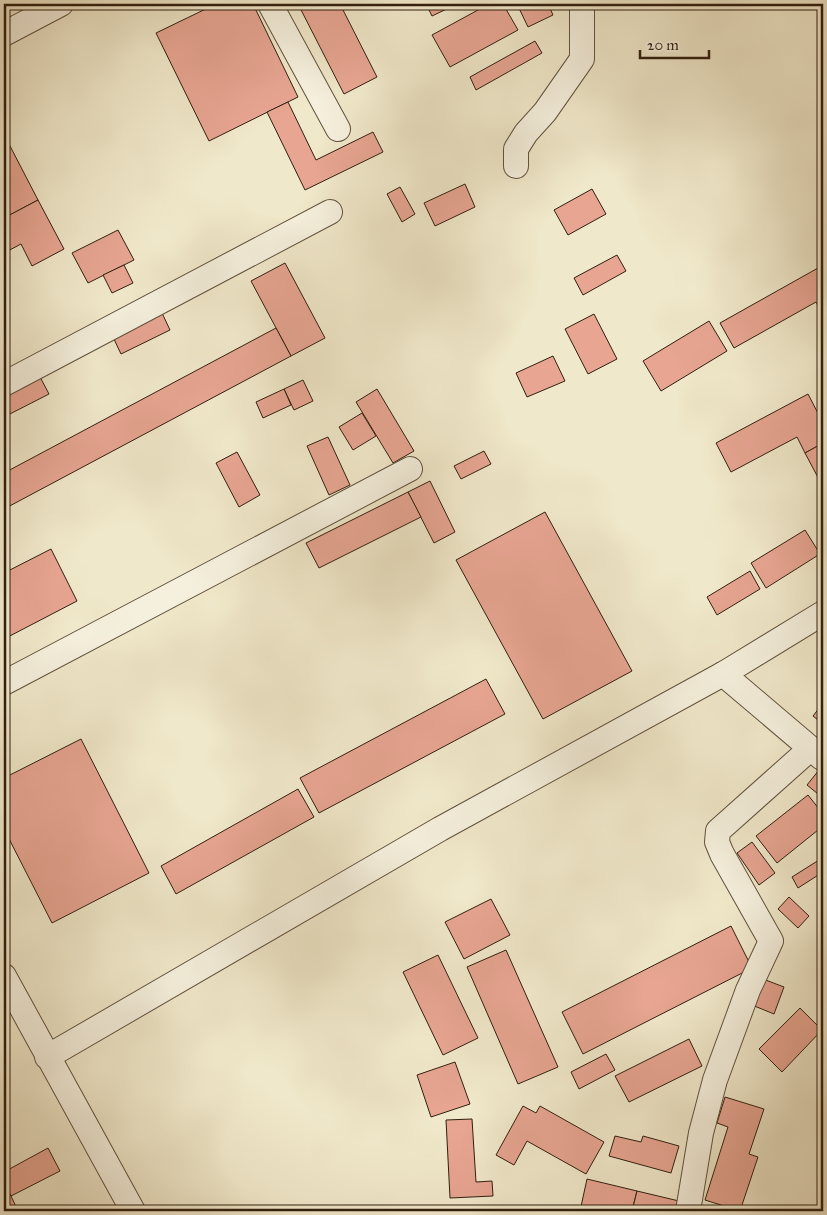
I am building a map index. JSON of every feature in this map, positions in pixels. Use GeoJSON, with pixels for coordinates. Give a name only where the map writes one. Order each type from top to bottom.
{"type":"FeatureCollection","features":[{"type":"Feature","properties":{"kind":"street"},"geometry":{"type":"LineString","coordinates":[[4,34],[62,4]]}},
{"type":"Feature","properties":{"kind":"street"},"geometry":{"type":"LineString","coordinates":[[270,4],[338,128]]}},
{"type":"Feature","properties":{"kind":"street"},"geometry":{"type":"LineString","coordinates":[[516,166],[516,149],[582,60],[582,4]]}},
{"type":"Feature","properties":{"kind":"street"},"geometry":{"type":"LineString","coordinates":[[4,384],[330,212]]}},
{"type":"Feature","properties":{"kind":"street"},"geometry":{"type":"LineString","coordinates":[[4,683],[410,469]]}},
{"type":"Feature","properties":{"kind":"street"},"geometry":{"type":"LineString","coordinates":[[47,1057],[440,830],[723,674],[823,613]]}},
{"type":"Feature","properties":{"kind":"street"},"geometry":{"type":"LineString","coordinates":[[688,1211],[701,1133],[715,1080],[748,990],[771,941],[722,854],[717,842],[718,831],[817,754],[723,674]]}},
{"type":"Feature","properties":{"kind":"street"},"geometry":{"type":"LineString","coordinates":[[4,976],[133,1211]]}},
{"type":"Feature","properties":{"kind":"building"},"geometry":{"type":"Polygon","coordinates":[[[216,4],[253,4],[298,97],[209,141],[156,33],[216,4]]]}},
{"type":"Feature","properties":{"kind":"building"},"geometry":{"type":"Polygon","coordinates":[[[298,4],[340,4],[377,77],[344,94],[298,4]]]}},
{"type":"Feature","properties":{"kind":"building"},"geometry":{"type":"Polygon","coordinates":[[[426,4],[452,4],[453,6],[432,16],[426,4]]]}},
{"type":"Feature","properties":{"kind":"building"},"geometry":{"type":"Polygon","coordinates":[[[489,4],[503,4],[518,30],[450,67],[432,35],[489,4]]]}},
{"type":"Feature","properties":{"kind":"building"},"geometry":{"type":"Polygon","coordinates":[[[517,4],[548,4],[553,15],[528,27],[517,4]]]}},
{"type":"Feature","properties":{"kind":"building"},"geometry":{"type":"Polygon","coordinates":[[[535,41],[542,53],[476,90],[470,77],[535,41]]]}},
{"type":"Feature","properties":{"kind":"building"},"geometry":{"type":"Polygon","coordinates":[[[288,102],[316,160],[373,132],[383,152],[305,190],[267,112],[288,102]]]}},
{"type":"Feature","properties":{"kind":"building"},"geometry":{"type":"Polygon","coordinates":[[[4,134],[10,146],[4,150],[4,134]]]}},
{"type":"Feature","properties":{"kind":"building"},"geometry":{"type":"Polygon","coordinates":[[[10,146],[38,200],[4,218],[4,150],[10,146]]]}},
{"type":"Feature","properties":{"kind":"building"},"geometry":{"type":"Polygon","coordinates":[[[465,184],[475,207],[435,226],[424,203],[465,184]]]}},
{"type":"Feature","properties":{"kind":"building"},"geometry":{"type":"Polygon","coordinates":[[[400,187],[415,214],[402,222],[387,194],[400,187]]]}},
{"type":"Feature","properties":{"kind":"building"},"geometry":{"type":"Polygon","coordinates":[[[592,189],[606,214],[568,235],[554,210],[592,189]]]}},
{"type":"Feature","properties":{"kind":"building"},"geometry":{"type":"Polygon","coordinates":[[[38,200],[64,249],[32,266],[21,244],[4,253],[4,218],[38,200]]]}},
{"type":"Feature","properties":{"kind":"building"},"geometry":{"type":"Polygon","coordinates":[[[118,230],[134,260],[88,283],[72,253],[118,230]]]}},
{"type":"Feature","properties":{"kind":"building"},"geometry":{"type":"Polygon","coordinates":[[[617,255],[626,271],[583,295],[574,278],[617,255]]]}},
{"type":"Feature","properties":{"kind":"building"},"geometry":{"type":"Polygon","coordinates":[[[285,263],[325,338],[291,356],[251,281],[285,263]]]}},
{"type":"Feature","properties":{"kind":"building"},"geometry":{"type":"Polygon","coordinates":[[[124,265],[133,283],[112,293],[103,275],[124,265]]]}},
{"type":"Feature","properties":{"kind":"building"},"geometry":{"type":"Polygon","coordinates":[[[818,268],[823,277],[823,315],[816,302],[734,348],[720,323],[818,268]]]}},
{"type":"Feature","properties":{"kind":"building"},"geometry":{"type":"Polygon","coordinates":[[[162,313],[170,330],[121,354],[113,337],[162,313]]]}},
{"type":"Feature","properties":{"kind":"building"},"geometry":{"type":"Polygon","coordinates":[[[594,314],[617,359],[588,374],[565,329],[594,314]]]}},
{"type":"Feature","properties":{"kind":"building"},"geometry":{"type":"Polygon","coordinates":[[[709,321],[727,351],[661,391],[643,361],[709,321]]]}},
{"type":"Feature","properties":{"kind":"building"},"geometry":{"type":"Polygon","coordinates":[[[276,328],[291,356],[4,509],[4,473],[276,328]]]}},
{"type":"Feature","properties":{"kind":"building"},"geometry":{"type":"Polygon","coordinates":[[[553,356],[565,381],[527,397],[516,373],[553,356]]]}},
{"type":"Feature","properties":{"kind":"building"},"geometry":{"type":"Polygon","coordinates":[[[39,375],[49,394],[4,417],[4,393],[39,375]]]}},
{"type":"Feature","properties":{"kind":"building"},"geometry":{"type":"Polygon","coordinates":[[[303,380],[313,401],[294,410],[284,389],[303,380]]]}},
{"type":"Feature","properties":{"kind":"building"},"geometry":{"type":"Polygon","coordinates":[[[284,389],[291,405],[263,418],[256,402],[284,389]]]}},
{"type":"Feature","properties":{"kind":"building"},"geometry":{"type":"Polygon","coordinates":[[[377,389],[414,451],[393,463],[356,402],[377,389]]]}},
{"type":"Feature","properties":{"kind":"building"},"geometry":{"type":"Polygon","coordinates":[[[808,394],[823,423],[823,443],[805,453],[797,437],[731,472],[716,443],[808,394]]]}},
{"type":"Feature","properties":{"kind":"building"},"geometry":{"type":"Polygon","coordinates":[[[362,413],[376,436],[353,450],[339,427],[362,413]]]}},
{"type":"Feature","properties":{"kind":"building"},"geometry":{"type":"Polygon","coordinates":[[[328,437],[350,485],[329,495],[307,446],[328,437]]]}},
{"type":"Feature","properties":{"kind":"building"},"geometry":{"type":"Polygon","coordinates":[[[823,443],[823,487],[805,453],[823,443]]]}},
{"type":"Feature","properties":{"kind":"building"},"geometry":{"type":"Polygon","coordinates":[[[484,451],[491,464],[461,479],[454,466],[484,451]]]}},
{"type":"Feature","properties":{"kind":"building"},"geometry":{"type":"Polygon","coordinates":[[[237,452],[260,495],[239,507],[216,463],[237,452]]]}},
{"type":"Feature","properties":{"kind":"building"},"geometry":{"type":"Polygon","coordinates":[[[430,481],[455,532],[434,543],[408,492],[430,481]]]}},
{"type":"Feature","properties":{"kind":"building"},"geometry":{"type":"Polygon","coordinates":[[[408,492],[421,517],[319,568],[306,543],[408,492]]]}},
{"type":"Feature","properties":{"kind":"building"},"geometry":{"type":"Polygon","coordinates":[[[545,512],[632,671],[543,719],[456,560],[545,512]]]}},
{"type":"Feature","properties":{"kind":"building"},"geometry":{"type":"Polygon","coordinates":[[[805,530],[820,554],[766,588],[751,563],[805,530]]]}},
{"type":"Feature","properties":{"kind":"building"},"geometry":{"type":"Polygon","coordinates":[[[51,549],[77,601],[4,639],[4,573],[51,549]]]}},
{"type":"Feature","properties":{"kind":"building"},"geometry":{"type":"Polygon","coordinates":[[[750,571],[760,589],[717,615],[707,597],[750,571]]]}},
{"type":"Feature","properties":{"kind":"building"},"geometry":{"type":"Polygon","coordinates":[[[486,679],[505,714],[319,813],[300,778],[486,679]]]}},
{"type":"Feature","properties":{"kind":"building"},"geometry":{"type":"Polygon","coordinates":[[[823,703],[823,724],[813,716],[823,703]]]}},
{"type":"Feature","properties":{"kind":"building"},"geometry":{"type":"Polygon","coordinates":[[[81,739],[149,873],[52,923],[4,829],[4,778],[81,739]]]}},
{"type":"Feature","properties":{"kind":"building"},"geometry":{"type":"Polygon","coordinates":[[[819,770],[823,773],[823,798],[807,785],[819,770]]]}},
{"type":"Feature","properties":{"kind":"building"},"geometry":{"type":"Polygon","coordinates":[[[298,789],[314,817],[176,894],[161,866],[298,789]]]}},
{"type":"Feature","properties":{"kind":"building"},"geometry":{"type":"Polygon","coordinates":[[[808,795],[823,814],[823,826],[777,863],[756,836],[808,795]]]}},
{"type":"Feature","properties":{"kind":"building"},"geometry":{"type":"Polygon","coordinates":[[[752,842],[775,873],[759,885],[737,853],[752,842]]]}},
{"type":"Feature","properties":{"kind":"building"},"geometry":{"type":"Polygon","coordinates":[[[819,860],[823,866],[823,872],[798,888],[792,877],[819,860]]]}},
{"type":"Feature","properties":{"kind":"building"},"geometry":{"type":"Polygon","coordinates":[[[789,897],[809,916],[798,928],[778,909],[789,897]]]}},
{"type":"Feature","properties":{"kind":"building"},"geometry":{"type":"Polygon","coordinates":[[[491,899],[510,935],[464,959],[445,922],[491,899]]]}},
{"type":"Feature","properties":{"kind":"building"},"geometry":{"type":"Polygon","coordinates":[[[731,926],[752,968],[583,1054],[562,1012],[731,926]]]}},
{"type":"Feature","properties":{"kind":"building"},"geometry":{"type":"Polygon","coordinates":[[[506,950],[558,1067],[518,1084],[467,967],[506,950]]]}},
{"type":"Feature","properties":{"kind":"building"},"geometry":{"type":"Polygon","coordinates":[[[438,955],[478,1038],[443,1055],[403,972],[438,955]]]}},
{"type":"Feature","properties":{"kind":"building"},"geometry":{"type":"Polygon","coordinates":[[[763,979],[784,987],[774,1014],[752,1005],[763,979]]]}},
{"type":"Feature","properties":{"kind":"building"},"geometry":{"type":"Polygon","coordinates":[[[800,1008],[822,1030],[782,1072],[759,1049],[800,1008]]]}},
{"type":"Feature","properties":{"kind":"building"},"geometry":{"type":"Polygon","coordinates":[[[689,1039],[702,1066],[629,1102],[615,1076],[689,1039]]]}},
{"type":"Feature","properties":{"kind":"building"},"geometry":{"type":"Polygon","coordinates":[[[606,1054],[615,1070],[579,1089],[571,1072],[606,1054]]]}},
{"type":"Feature","properties":{"kind":"building"},"geometry":{"type":"Polygon","coordinates":[[[455,1062],[470,1104],[431,1117],[417,1075],[455,1062]]]}},
{"type":"Feature","properties":{"kind":"building"},"geometry":{"type":"Polygon","coordinates":[[[725,1097],[764,1109],[749,1154],[758,1157],[740,1211],[705,1200],[728,1127],[717,1123],[725,1097]]]}},
{"type":"Feature","properties":{"kind":"building"},"geometry":{"type":"Polygon","coordinates":[[[523,1106],[536,1113],[540,1106],[604,1142],[586,1174],[527,1141],[514,1165],[496,1155],[523,1106]]]}},
{"type":"Feature","properties":{"kind":"building"},"geometry":{"type":"Polygon","coordinates":[[[472,1119],[476,1182],[492,1181],[493,1196],[450,1198],[446,1120],[472,1119]]]}},
{"type":"Feature","properties":{"kind":"building"},"geometry":{"type":"Polygon","coordinates":[[[615,1136],[641,1142],[643,1136],[679,1146],[671,1173],[609,1156],[615,1136]]]}},
{"type":"Feature","properties":{"kind":"building"},"geometry":{"type":"Polygon","coordinates":[[[48,1148],[60,1171],[11,1196],[4,1183],[4,1172],[48,1148]]]}},
{"type":"Feature","properties":{"kind":"building"},"geometry":{"type":"Polygon","coordinates":[[[587,1179],[637,1191],[632,1211],[580,1211],[587,1179]]]}},
{"type":"Feature","properties":{"kind":"building"},"geometry":{"type":"Polygon","coordinates":[[[4,1183],[11,1196],[18,1211],[4,1211],[4,1183]]]}},
{"type":"Feature","properties":{"kind":"building"},"geometry":{"type":"Polygon","coordinates":[[[637,1191],[679,1201],[677,1211],[632,1211],[637,1191]]]}}]}
